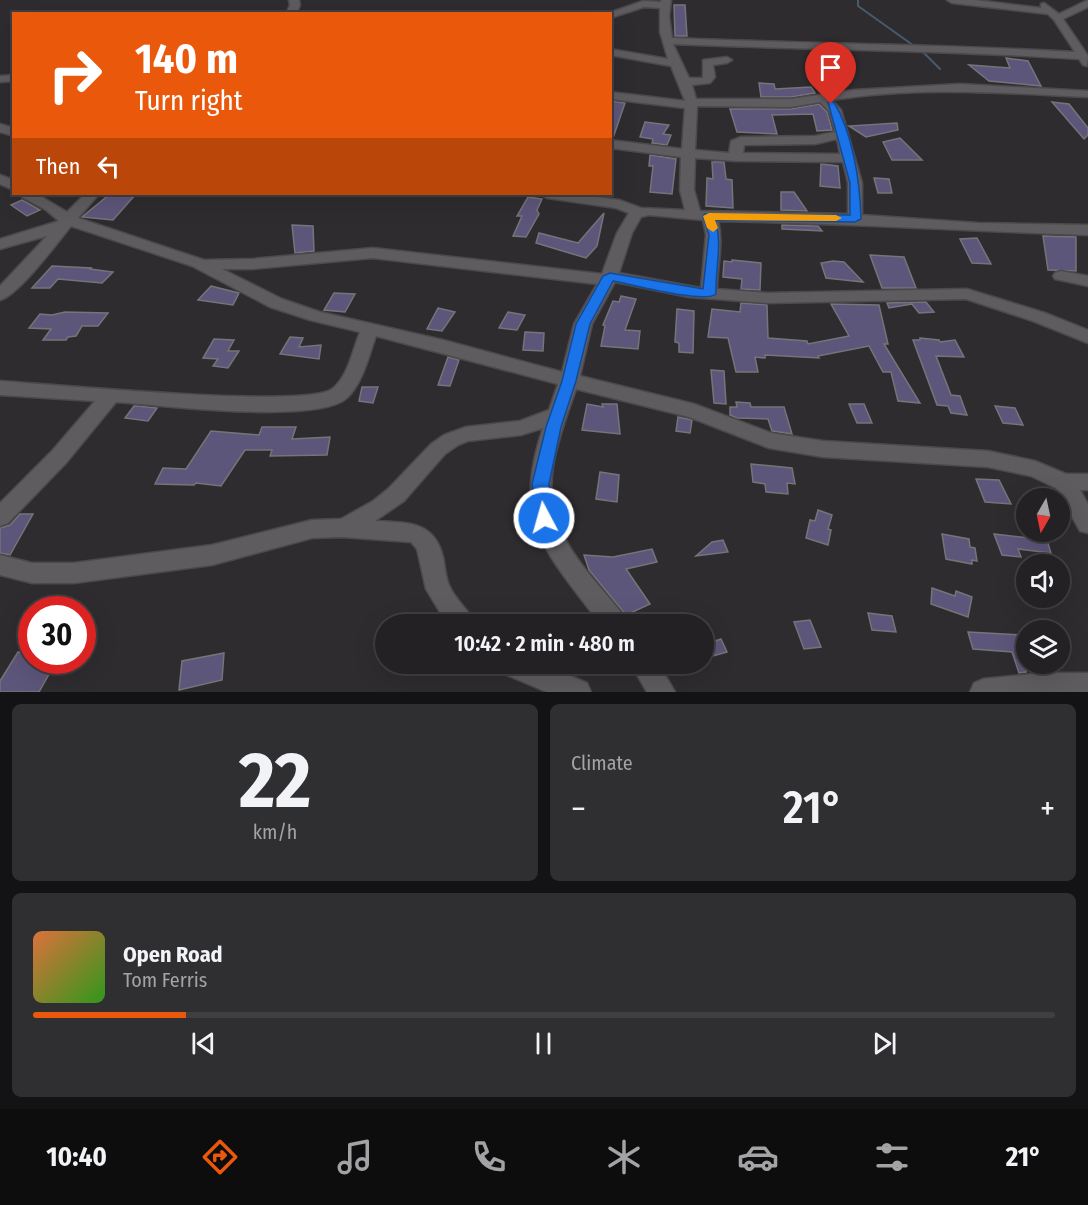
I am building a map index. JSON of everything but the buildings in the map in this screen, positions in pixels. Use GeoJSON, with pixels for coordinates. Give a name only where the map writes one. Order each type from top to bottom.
{"type":"FeatureCollection","features":[{"type":"Feature","properties":{"kind":"street"},"geometry":{"type":"LineString","coordinates":[[952,0],[1055,15],[1088,3]]}},
{"type":"Feature","properties":{"kind":"street"},"geometry":{"type":"LineString","coordinates":[[1037,0],[1055,15],[1084,60]]}},
{"type":"Feature","properties":{"kind":"street"},"geometry":{"type":"LineString","coordinates":[[612,14],[642,4],[665,3],[662,16],[675,63],[686,82],[691,104],[687,154],[688,196],[714,235],[709,294]]}},
{"type":"Feature","properties":{"kind":"street"},"geometry":{"type":"LineString","coordinates":[[669,41],[840,48],[1014,50],[1084,60]]}},
{"type":"Feature","properties":{"kind":"street"},"geometry":{"type":"LineString","coordinates":[[612,52],[675,63]]}},
{"type":"Feature","properties":{"kind":"street"},"geometry":{"type":"LineString","coordinates":[[686,82],[706,81],[709,77],[707,62],[727,60]]}},
{"type":"Feature","properties":{"kind":"street"},"geometry":{"type":"LineString","coordinates":[[612,95],[691,104],[759,104],[804,102],[901,89],[960,87],[1088,94]]}},
{"type":"Feature","properties":{"kind":"street"},"geometry":{"type":"LineString","coordinates":[[825,99],[835,110],[848,158],[856,194],[855,219]]}},
{"type":"Feature","properties":{"kind":"street"},"geometry":{"type":"LineString","coordinates":[[736,157],[735,144],[741,141],[815,140],[841,134]]}},
{"type":"Feature","properties":{"kind":"street"},"geometry":{"type":"LineString","coordinates":[[612,144],[687,154],[736,157],[848,158]]}},
{"type":"Feature","properties":{"kind":"street"},"geometry":{"type":"LineString","coordinates":[[29,195],[51,207],[64,223],[198,263],[252,264],[373,253],[609,278],[709,294],[795,299],[967,294],[1039,317],[1088,337]]}},
{"type":"Feature","properties":{"kind":"street"},"geometry":{"type":"LineString","coordinates":[[0,295],[24,272],[64,223],[91,195]]}},
{"type":"Feature","properties":{"kind":"street"},"geometry":{"type":"LineString","coordinates":[[553,195],[619,204],[639,212],[1088,230]]}},
{"type":"Feature","properties":{"kind":"street"},"geometry":{"type":"LineString","coordinates":[[607,614],[570,565],[544,518],[541,484],[557,415],[569,381],[583,324],[609,278],[630,220],[639,212]]}},
{"type":"Feature","properties":{"kind":"street"},"geometry":{"type":"LineString","coordinates":[[0,245],[64,223]]}},
{"type":"Feature","properties":{"kind":"street"},"geometry":{"type":"LineString","coordinates":[[0,245],[42,250]]}},
{"type":"Feature","properties":{"kind":"street"},"geometry":{"type":"LineString","coordinates":[[198,263],[276,303],[316,316],[480,355],[569,381],[694,411],[769,440],[823,449],[988,459],[1035,469],[1064,482],[1088,482]]}},
{"type":"Feature","properties":{"kind":"street"},"geometry":{"type":"LineString","coordinates":[[1060,276],[1088,281]]}},
{"type":"Feature","properties":{"kind":"street"},"geometry":{"type":"LineString","coordinates":[[0,388],[262,404],[325,400],[340,393],[346,385],[370,330]]}},
{"type":"Feature","properties":{"kind":"street"},"geometry":{"type":"LineString","coordinates":[[0,518],[59,457],[111,395]]}},
{"type":"Feature","properties":{"kind":"street"},"geometry":{"type":"LineString","coordinates":[[342,528],[364,518],[396,495],[438,449],[451,440],[466,434],[529,426],[557,415]]}},
{"type":"Feature","properties":{"kind":"street"},"geometry":{"type":"LineString","coordinates":[[1064,482],[1088,524]]}},
{"type":"Feature","properties":{"kind":"street"},"geometry":{"type":"LineString","coordinates":[[0,564],[14,570],[32,573],[74,573],[202,557],[299,531],[342,528],[420,535],[425,539],[431,556],[438,588],[456,614]]}},
{"type":"Feature","properties":{"kind":"street"},"geometry":{"type":"LineString","coordinates":[[535,674],[578,692]]}},
{"type":"Feature","properties":{"kind":"street"},"geometry":{"type":"LineString","coordinates":[[650,674],[662,692]]}},
{"type":"Feature","properties":{"kind":"street"},"geometry":{"type":"LineString","coordinates":[[983,692],[1042,686],[1088,686]]}},
{"type":"Feature","properties":{"kind":"waterway"},"geometry":{"type":"LineString","coordinates":[[858,0],[858,6],[924,53],[940,69]]}},
{"type":"Feature","properties":{"kind":"slow traffic"},"geometry":{"type":"LineString","coordinates":[[713,228],[709,216],[836,218]]}},
{"type":"Feature","properties":{"kind":"route"},"geometry":{"type":"LineString","coordinates":[[544,518],[541,505],[541,484],[554,427],[569,381],[583,324],[610,276],[674,290],[709,294],[714,235],[709,216],[855,219],[855,183],[835,110],[831,104]]}}]}
